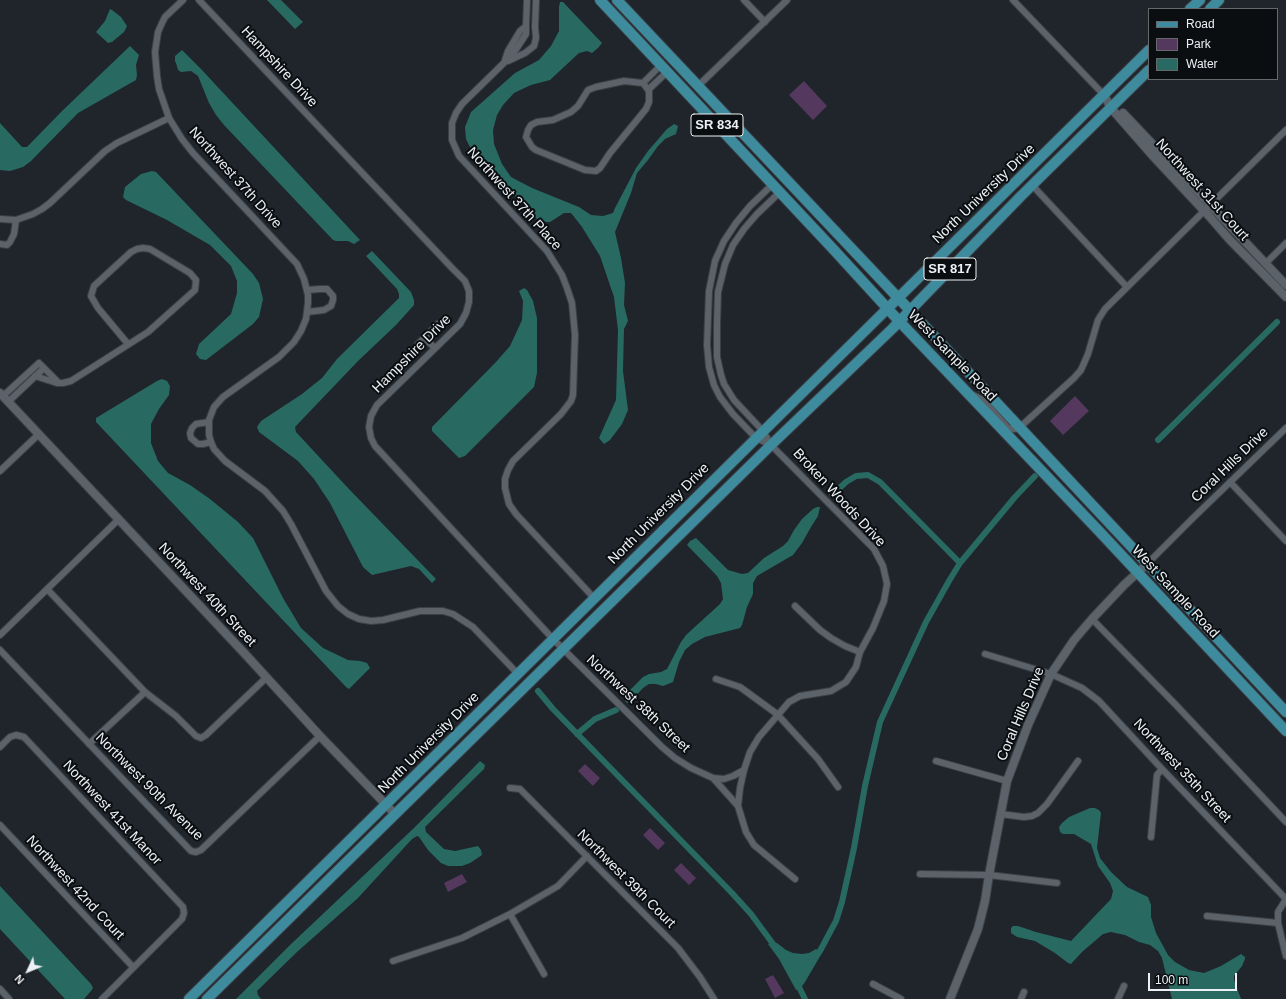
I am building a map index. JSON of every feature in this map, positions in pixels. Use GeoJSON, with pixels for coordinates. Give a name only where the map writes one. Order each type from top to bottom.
{"type":"FeatureCollection","features":[{"type":"Feature","properties":{"kind":"main road","name":"West Sample Road"},"geometry":{"type":"LineString","coordinates":[[600,0],[899,321],[1286,731]]}},
{"type":"Feature","properties":{"kind":"main road","name":"West Sample Road"},"geometry":{"type":"LineString","coordinates":[[617,0],[898,297],[1286,712]]}},
{"type":"Feature","properties":{"kind":"main road"},"geometry":{"type":"LineString","coordinates":[[1191,8],[1200,0]]}},
{"type":"Feature","properties":{"kind":"main road"},"geometry":{"type":"LineString","coordinates":[[1211,8],[1219,0]]}},
{"type":"Feature","properties":{"kind":"main road"},"geometry":{"type":"LineString","coordinates":[[634,36],[649,45],[687,85],[692,88],[698,86]]}},
{"type":"Feature","properties":{"kind":"main road","name":"North University Drive"},"geometry":{"type":"LineString","coordinates":[[189,999],[1148,51]]}},
{"type":"Feature","properties":{"kind":"main road","name":"North University Drive"},"geometry":{"type":"LineString","coordinates":[[207,999],[899,321],[1021,196],[1148,71]]}},
{"type":"Feature","properties":{"kind":"main road"},"geometry":{"type":"LineString","coordinates":[[699,106],[707,105],[742,141],[758,150]]}},
{"type":"Feature","properties":{"kind":"main road"},"geometry":{"type":"LineString","coordinates":[[1030,169],[1032,185]]}},
{"type":"Feature","properties":{"kind":"main road"},"geometry":{"type":"LineString","coordinates":[[1021,196],[1030,169]]}},
{"type":"Feature","properties":{"kind":"main road"},"geometry":{"type":"LineString","coordinates":[[1010,437],[1023,441],[1041,460],[1058,469]]}},
{"type":"Feature","properties":{"kind":"main road"},"geometry":{"type":"LineString","coordinates":[[679,514],[690,525]]}},
{"type":"Feature","properties":{"kind":"main road"},"geometry":{"type":"LineString","coordinates":[[668,524],[679,536]]}},
{"type":"Feature","properties":{"kind":"main road"},"geometry":{"type":"LineString","coordinates":[[1246,689],[1270,703],[1278,704]]}},
{"type":"Feature","properties":{"kind":"main road"},"geometry":{"type":"LineString","coordinates":[[1269,713],[1281,716],[1286,721]]}},
{"type":"Feature","properties":{"kind":"street","name":"Northwest 37th Drive"},"geometry":{"type":"LineString","coordinates":[[183,0],[165,17],[158,32],[155,52],[159,90],[169,118],[192,153],[292,257],[301,270],[307,290],[308,303],[307,312],[301,331],[289,348],[218,402],[212,412],[209,422]]}},
{"type":"Feature","properties":{"kind":"street","name":"Hampshire Drive"},"geometry":{"type":"LineString","coordinates":[[199,0],[465,281],[469,292],[469,302],[466,313],[460,324],[377,405],[371,416],[369,427],[370,438],[375,446],[553,639]]}},
{"type":"Feature","properties":{"kind":"street"},"geometry":{"type":"LineString","coordinates":[[527,0],[526,26],[534,27]]}},
{"type":"Feature","properties":{"kind":"street","name":"Northwest 37th Place"},"geometry":{"type":"LineString","coordinates":[[536,0],[534,27],[536,38],[534,46],[525,54],[504,62],[462,104],[452,123],[452,140],[458,156],[536,238],[555,262],[570,296],[575,335],[571,401],[561,414],[513,461],[505,479],[506,497],[516,514],[594,598]]}},
{"type":"Feature","properties":{"kind":"street"},"geometry":{"type":"LineString","coordinates":[[744,0],[765,22]]}},
{"type":"Feature","properties":{"kind":"street"},"geometry":{"type":"LineString","coordinates":[[698,86],[787,0]]}},
{"type":"Feature","properties":{"kind":"street","name":"Northwest 31st Court"},"geometry":{"type":"LineString","coordinates":[[1014,0],[1104,95],[1157,161],[1229,240],[1286,297]]}},
{"type":"Feature","properties":{"kind":"street","name":"Northwest 37th Place"},"geometry":{"type":"LineString","coordinates":[[504,62],[508,51],[520,30],[526,26]]}},
{"type":"Feature","properties":{"kind":"street"},"geometry":{"type":"LineString","coordinates":[[643,82],[650,96],[646,109],[610,153],[600,168],[596,171],[585,170],[536,150],[532,148],[526,137],[528,130],[537,122],[553,120],[570,112],[578,106],[588,90],[624,81],[643,82],[664,69]]}},
{"type":"Feature","properties":{"kind":"street"},"geometry":{"type":"LineString","coordinates":[[648,90],[664,69]]}},
{"type":"Feature","properties":{"kind":"street","name":"Northwest 31st Court"},"geometry":{"type":"LineString","coordinates":[[1113,106],[1286,285]]}},
{"type":"Feature","properties":{"kind":"street"},"geometry":{"type":"LineString","coordinates":[[0,220],[16,220],[33,214],[50,203],[105,151],[169,118]]}},
{"type":"Feature","properties":{"kind":"street"},"geometry":{"type":"LineString","coordinates":[[967,392],[983,400],[1008,428],[1014,430],[1019,428],[1081,370],[1088,354],[1098,320],[1102,313],[1286,130]]}},
{"type":"Feature","properties":{"kind":"street","name":"Broken Woods Drive"},"geometry":{"type":"LineString","coordinates":[[744,770],[750,752],[759,737],[777,714],[789,702],[800,696],[831,691],[846,682],[856,667],[860,652],[873,628],[884,601],[887,584],[883,566],[874,550],[760,434],[736,417],[726,406],[714,385],[707,356],[709,291],[716,261],[724,241],[732,228],[750,206],[772,184]]}},
{"type":"Feature","properties":{"kind":"street"},"geometry":{"type":"LineString","coordinates":[[1032,185],[1127,287]]}},
{"type":"Feature","properties":{"kind":"street","name":"Broken Woods Drive"},"geometry":{"type":"LineString","coordinates":[[771,445],[760,434],[734,400],[724,384],[717,357],[718,292],[725,264],[733,245],[757,214],[780,192]]}},
{"type":"Feature","properties":{"kind":"street"},"geometry":{"type":"LineString","coordinates":[[0,244],[7,245],[10,242],[14,234],[16,220]]}},
{"type":"Feature","properties":{"kind":"street"},"geometry":{"type":"LineString","coordinates":[[732,228],[740,234]]}},
{"type":"Feature","properties":{"kind":"street"},"geometry":{"type":"LineString","coordinates":[[1266,263],[1286,243]]}},
{"type":"Feature","properties":{"kind":"street"},"geometry":{"type":"LineString","coordinates":[[35,376],[49,382],[63,384],[70,381],[148,332],[195,290],[196,280],[190,273],[150,250],[143,248],[131,252],[94,286],[91,296],[98,308],[128,344]]}},
{"type":"Feature","properties":{"kind":"street"},"geometry":{"type":"LineString","coordinates":[[307,290],[327,289],[333,296],[333,300],[331,306],[324,310],[307,312]]}},
{"type":"Feature","properties":{"kind":"street"},"geometry":{"type":"LineString","coordinates":[[709,291],[718,292]]}},
{"type":"Feature","properties":{"kind":"street"},"geometry":{"type":"LineString","coordinates":[[418,344],[438,324]]}},
{"type":"Feature","properties":{"kind":"street"},"geometry":{"type":"LineString","coordinates":[[424,338],[435,348]]}},
{"type":"Feature","properties":{"kind":"street"},"geometry":{"type":"LineString","coordinates":[[707,356],[717,357]]}},
{"type":"Feature","properties":{"kind":"street"},"geometry":{"type":"LineString","coordinates":[[4,397],[39,364],[59,383]]}},
{"type":"Feature","properties":{"kind":"street"},"geometry":{"type":"LineString","coordinates":[[4,397],[44,368]]}},
{"type":"Feature","properties":{"kind":"street","name":"Northwest 40th Street"},"geometry":{"type":"LineString","coordinates":[[4,397],[267,677],[320,736],[395,814]]}},
{"type":"Feature","properties":{"kind":"street"},"geometry":{"type":"LineString","coordinates":[[736,417],[743,410]]}},
{"type":"Feature","properties":{"kind":"street"},"geometry":{"type":"LineString","coordinates":[[211,442],[198,444],[191,438],[190,433],[192,428],[196,424],[209,422],[209,435],[214,449],[225,461],[265,491],[283,511],[326,591],[338,606],[348,614],[359,619],[371,620],[383,620],[420,611],[443,611],[452,614],[472,627],[518,674]]}},
{"type":"Feature","properties":{"kind":"street","name":"Coral Hills Drive"},"geometry":{"type":"LineString","coordinates":[[950,999],[978,929],[985,901],[1006,781],[1028,725],[1051,674],[1074,640],[1124,585],[1148,564],[1286,428]]}},
{"type":"Feature","properties":{"kind":"street"},"geometry":{"type":"LineString","coordinates":[[0,471],[38,434]]}},
{"type":"Feature","properties":{"kind":"street"},"geometry":{"type":"LineString","coordinates":[[1230,482],[1286,541]]}},
{"type":"Feature","properties":{"kind":"street"},"geometry":{"type":"LineString","coordinates":[[0,635],[119,519]]}},
{"type":"Feature","properties":{"kind":"street"},"geometry":{"type":"LineString","coordinates":[[47,589],[145,692],[176,716],[196,736],[201,738],[206,736],[267,677]]}},
{"type":"Feature","properties":{"kind":"street"},"geometry":{"type":"LineString","coordinates":[[795,606],[820,630],[831,638],[860,652]]}},
{"type":"Feature","properties":{"kind":"street"},"geometry":{"type":"LineString","coordinates":[[1092,619],[1176,705],[1286,822]]}},
{"type":"Feature","properties":{"kind":"street","name":"Northwest 38th Street"},"geometry":{"type":"LineString","coordinates":[[553,639],[670,754],[691,768],[713,778],[724,779],[744,770]]}},
{"type":"Feature","properties":{"kind":"street","name":"Northwest 90th Avenue"},"geometry":{"type":"LineString","coordinates":[[0,650],[191,851],[196,852],[201,850],[320,736]]}},
{"type":"Feature","properties":{"kind":"street","name":"Northwest 35th Street"},"geometry":{"type":"LineString","coordinates":[[985,654],[1051,674],[1082,688],[1099,700],[1162,769],[1286,899]]}},
{"type":"Feature","properties":{"kind":"street"},"geometry":{"type":"LineString","coordinates":[[716,679],[740,687],[777,714],[818,759],[838,787]]}},
{"type":"Feature","properties":{"kind":"street"},"geometry":{"type":"LineString","coordinates":[[89,744],[145,692]]}},
{"type":"Feature","properties":{"kind":"street","name":"Northwest 41st Manor"},"geometry":{"type":"LineString","coordinates":[[0,747],[10,737],[16,735],[24,737],[183,907],[184,913],[182,919],[133,967]]}},
{"type":"Feature","properties":{"kind":"street"},"geometry":{"type":"LineString","coordinates":[[936,761],[1006,781]]}},
{"type":"Feature","properties":{"kind":"street"},"geometry":{"type":"LineString","coordinates":[[1000,814],[1024,817],[1032,816],[1038,813],[1047,804],[1078,761]]}},
{"type":"Feature","properties":{"kind":"street"},"geometry":{"type":"LineString","coordinates":[[1151,837],[1157,775],[1162,769]]}},
{"type":"Feature","properties":{"kind":"street","name":"Northwest 38th Street"},"geometry":{"type":"LineString","coordinates":[[744,770],[738,806],[746,832],[754,845],[795,880]]}},
{"type":"Feature","properties":{"kind":"street","name":"Northwest 38th Street"},"geometry":{"type":"LineString","coordinates":[[713,778],[738,806]]}},
{"type":"Feature","properties":{"kind":"street","name":"Northwest 39th Court"},"geometry":{"type":"LineString","coordinates":[[510,788],[520,789],[678,948],[700,977],[714,999]]}},
{"type":"Feature","properties":{"kind":"street","name":"Northwest 42nd Court"},"geometry":{"type":"LineString","coordinates":[[0,825],[133,967]]}},
{"type":"Feature","properties":{"kind":"street"},"geometry":{"type":"LineString","coordinates":[[393,961],[462,938],[510,914],[558,886],[587,856]]}},
{"type":"Feature","properties":{"kind":"street"},"geometry":{"type":"LineString","coordinates":[[920,874],[989,875],[1057,883]]}},
{"type":"Feature","properties":{"kind":"street"},"geometry":{"type":"LineString","coordinates":[[1286,899],[1278,912],[1278,923],[1286,956]]}},
{"type":"Feature","properties":{"kind":"street"},"geometry":{"type":"LineString","coordinates":[[510,914],[544,974]]}},
{"type":"Feature","properties":{"kind":"street"},"geometry":{"type":"LineString","coordinates":[[1208,916],[1278,923]]}},
{"type":"Feature","properties":{"kind":"street"},"geometry":{"type":"LineString","coordinates":[[102,999],[133,967]]}},
{"type":"Feature","properties":{"kind":"street"},"geometry":{"type":"LineString","coordinates":[[873,984],[901,999]]}},
{"type":"Feature","properties":{"kind":"street"},"geometry":{"type":"LineString","coordinates":[[1118,999],[1124,986]]}},
{"type":"Feature","properties":{"kind":"street"},"geometry":{"type":"LineString","coordinates":[[0,989],[9,999]]}},
{"type":"Feature","properties":{"kind":"street"},"geometry":{"type":"LineString","coordinates":[[1021,999],[1024,992]]}},
{"type":"Feature","properties":{"kind":"green space"},"geometry":{"type":"Polygon","coordinates":[[[804,81],[827,106],[813,120],[789,95],[804,81]]]}},
{"type":"Feature","properties":{"kind":"green space"},"geometry":{"type":"Polygon","coordinates":[[[1075,396],[1089,411],[1063,435],[1050,421],[1075,396]]]}},
{"type":"Feature","properties":{"kind":"green space"},"geometry":{"type":"Polygon","coordinates":[[[585,764],[600,778],[593,786],[578,771],[585,764]]]}},
{"type":"Feature","properties":{"kind":"green space"},"geometry":{"type":"Polygon","coordinates":[[[650,828],[665,843],[658,850],[643,835],[650,828]]]}},
{"type":"Feature","properties":{"kind":"green space"},"geometry":{"type":"Polygon","coordinates":[[[681,863],[696,878],[689,885],[674,870],[681,863]]]}},
{"type":"Feature","properties":{"kind":"green space"},"geometry":{"type":"Polygon","coordinates":[[[462,874],[467,882],[448,892],[444,883],[462,874]]]}},
{"type":"Feature","properties":{"kind":"green space"},"geometry":{"type":"Polygon","coordinates":[[[773,975],[784,993],[775,998],[765,979],[773,975]]]}},
{"type":"Feature","properties":{"kind":"water"},"geometry":{"type":"Polygon","coordinates":[[[267,0],[281,0],[303,22],[295,29],[267,0]]]}},
{"type":"Feature","properties":{"kind":"water"},"geometry":{"type":"Polygon","coordinates":[[[560,2],[563,2],[602,43],[592,53],[587,51],[579,53],[550,80],[531,85],[514,93],[503,105],[497,115],[493,130],[494,144],[502,164],[511,177],[532,188],[579,207],[591,215],[603,216],[613,213],[636,168],[648,151],[667,129],[674,124],[678,126],[676,134],[665,139],[658,146],[637,173],[631,193],[615,232],[625,283],[624,305],[628,321],[624,329],[623,371],[628,410],[622,424],[610,440],[604,444],[599,438],[616,400],[618,330],[614,297],[600,256],[582,227],[571,213],[564,213],[550,222],[542,222],[534,217],[471,149],[466,139],[465,127],[471,112],[515,73],[539,60],[551,46],[559,31],[560,2]]]}},
{"type":"Feature","properties":{"kind":"water"},"geometry":{"type":"Polygon","coordinates":[[[110,9],[121,17],[127,26],[124,32],[112,42],[108,43],[96,32],[105,21],[110,9]]]}},
{"type":"Feature","properties":{"kind":"water"},"geometry":{"type":"Polygon","coordinates":[[[130,46],[139,55],[136,65],[136,80],[78,113],[31,161],[23,167],[10,171],[0,170],[0,123],[22,147],[27,147],[130,46]]]}},
{"type":"Feature","properties":{"kind":"water"},"geometry":{"type":"Polygon","coordinates":[[[182,50],[360,240],[354,244],[348,241],[333,240],[224,125],[209,103],[198,76],[191,71],[181,72],[178,70],[175,56],[182,50]]]}},
{"type":"Feature","properties":{"kind":"water"},"geometry":{"type":"Polygon","coordinates":[[[152,171],[156,172],[253,274],[259,283],[263,299],[259,317],[253,324],[206,360],[200,359],[196,354],[199,344],[231,314],[237,293],[237,281],[231,266],[210,245],[123,197],[125,187],[141,174],[152,171]]]}},
{"type":"Feature","properties":{"kind":"water"},"geometry":{"type":"Polygon","coordinates":[[[372,251],[411,292],[414,305],[295,427],[296,432],[436,579],[432,583],[419,569],[411,566],[372,575],[363,567],[330,503],[314,479],[298,461],[259,432],[257,427],[261,421],[302,394],[322,378],[337,359],[399,298],[397,289],[366,256],[372,251]]]}},
{"type":"Feature","properties":{"kind":"water"},"geometry":{"type":"Polygon","coordinates":[[[524,288],[527,290],[533,301],[537,318],[537,373],[534,387],[465,456],[459,458],[432,431],[432,427],[510,346],[522,320],[523,301],[519,291],[524,288]]]}},
{"type":"Feature","properties":{"kind":"water"},"geometry":{"type":"Polygon","coordinates":[[[162,379],[167,381],[170,386],[169,395],[151,424],[151,443],[158,461],[168,473],[190,485],[210,499],[238,522],[253,538],[283,598],[301,628],[323,648],[348,660],[367,663],[370,668],[349,689],[96,422],[96,418],[162,379]]]}},
{"type":"Feature","properties":{"kind":"water"},"geometry":{"type":"Polygon","coordinates":[[[817,507],[820,507],[818,516],[793,555],[757,576],[753,583],[753,594],[740,628],[705,637],[692,644],[685,650],[679,662],[673,682],[663,686],[649,684],[643,688],[630,702],[627,703],[625,701],[625,697],[629,691],[643,677],[667,669],[686,635],[720,604],[723,599],[721,583],[717,576],[687,545],[690,541],[696,538],[728,570],[742,574],[748,573],[764,558],[783,546],[788,541],[802,519],[817,507]]]}},
{"type":"Feature","properties":{"kind":"water"},"geometry":{"type":"Polygon","coordinates":[[[480,761],[485,765],[484,769],[425,827],[426,832],[444,849],[455,851],[478,846],[482,855],[470,863],[462,866],[448,866],[441,863],[417,836],[412,839],[358,898],[297,952],[257,991],[261,999],[236,999],[290,945],[415,827],[480,761]]]}},
{"type":"Feature","properties":{"kind":"water"},"geometry":{"type":"Polygon","coordinates":[[[1090,808],[1095,808],[1101,813],[1097,848],[1100,858],[1111,872],[1127,887],[1148,897],[1151,905],[1151,917],[1156,933],[1168,955],[1175,962],[1189,970],[1204,973],[1221,966],[1241,954],[1245,957],[1245,959],[1242,966],[1234,976],[1234,980],[1241,999],[1172,999],[1162,958],[1158,951],[1150,945],[1139,942],[1125,935],[1111,932],[1103,934],[1082,952],[1071,964],[1035,941],[1017,937],[1011,933],[1011,928],[1013,926],[1018,926],[1071,941],[1111,899],[1113,891],[1110,883],[1098,866],[1091,844],[1074,834],[1063,834],[1060,832],[1059,827],[1069,817],[1090,808]]]}},
{"type":"Feature","properties":{"kind":"water"},"geometry":{"type":"Polygon","coordinates":[[[0,886],[91,984],[93,988],[84,999],[65,999],[0,929],[0,886]]]}},
{"type":"Feature","properties":{"kind":"water"},"geometry":{"type":"Polygon","coordinates":[[[772,942],[777,943],[793,953],[809,953],[816,949],[822,953],[800,989],[796,990],[779,959],[768,944],[772,942]]]}},
{"type":"Feature","properties":{"kind":"waterway"},"geometry":{"type":"LineString","coordinates":[[1158,440],[1277,322]]}},
{"type":"Feature","properties":{"kind":"waterway"},"geometry":{"type":"LineString","coordinates":[[832,495],[846,482],[856,476],[868,475],[880,482],[960,563]]}},
{"type":"Feature","properties":{"kind":"waterway"},"geometry":{"type":"LineString","coordinates":[[815,957],[820,951],[836,921],[842,902],[854,848],[865,786],[880,722],[926,622],[960,563],[1015,497],[1035,476]]}},
{"type":"Feature","properties":{"kind":"waterway"},"geometry":{"type":"LineString","coordinates":[[538,691],[553,709],[732,893],[751,914],[776,948]]}},
{"type":"Feature","properties":{"kind":"waterway"},"geometry":{"type":"LineString","coordinates":[[577,734],[595,719],[616,710]]}},
{"type":"Feature","properties":{"kind":"waterway"},"geometry":{"type":"LineString","coordinates":[[796,981],[805,999]]}}]}
